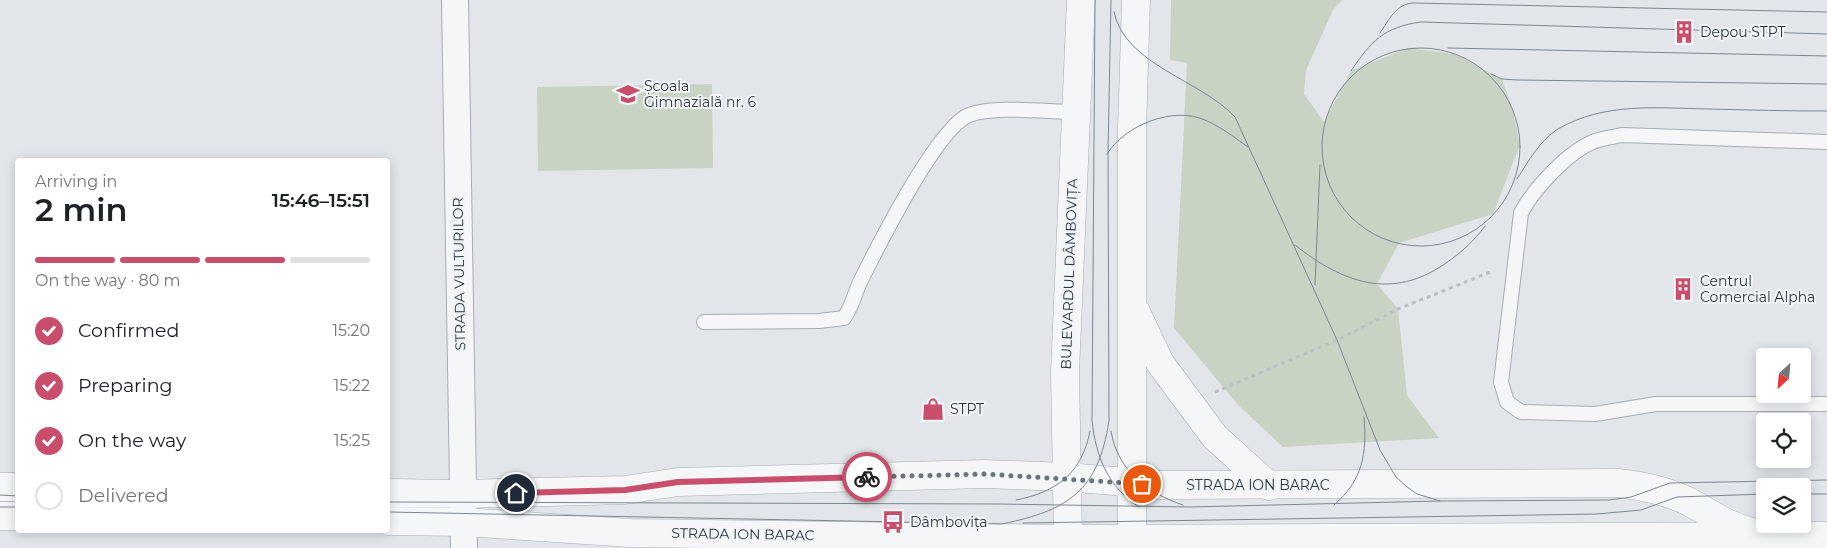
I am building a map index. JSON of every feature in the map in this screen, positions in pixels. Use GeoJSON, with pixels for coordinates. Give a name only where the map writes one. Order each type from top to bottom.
{"type":"FeatureCollection","features":[{"type":"Feature","properties":{"kind":"street","name":"STRADA VULTURILOR"},"geometry":{"type":"LineString","coordinates":[[455,0],[464,535]]}},
{"type":"Feature","properties":{"kind":"street","name":"BULEVARDUL DÂMBOVIȚA"},"geometry":{"type":"LineString","coordinates":[[1070,543],[1065,372],[1081,0]]}},
{"type":"Feature","properties":{"kind":"street"},"geometry":{"type":"LineString","coordinates":[[1132,544],[1132,130],[1136,0]]}},
{"type":"Feature","properties":{"kind":"street"},"geometry":{"type":"LineString","coordinates":[[1133,307],[1160,362],[1215,437],[1269,486]]}},
{"type":"Feature","properties":{"kind":"street","name":"STRADA ION BARAC"},"geometry":{"type":"LineString","coordinates":[[390,493],[462,494],[625,490],[678,482],[985,474],[1067,477],[1161,485],[1618,483],[1652,488],[1672,495],[1737,528],[1753,532],[1790,536]]}},
{"type":"Feature","properties":{"kind":"street"},"geometry":{"type":"LineString","coordinates":[[0,487],[15,488]]}},
{"type":"Feature","properties":{"kind":"street"},"geometry":{"type":"LineString","coordinates":[[0,516],[15,516]]}},
{"type":"Feature","properties":{"kind":"street","name":"STRADA ION BARAC"},"geometry":{"type":"LineString","coordinates":[[390,521],[464,535],[630,533],[1132,544],[1827,536]]}},
{"type":"Feature","properties":{"kind":"lane"},"geometry":{"type":"LineString","coordinates":[[704,322],[819,321],[844,318],[853,305],[860,282],[902,203],[939,144],[962,119],[974,113],[996,111],[1076,112]]}},
{"type":"Feature","properties":{"kind":"lane"},"geometry":{"type":"LineString","coordinates":[[1827,142],[1631,135],[1595,141],[1575,152],[1550,175],[1527,202],[1521,213],[1501,382],[1507,402],[1521,412],[1596,414],[1656,404],[1827,404]]}},
{"type":"Feature","properties":{"kind":"path"},"geometry":{"type":"LineString","coordinates":[[1214,392],[1337,340],[1398,309],[1515,262]]}},
{"type":"Feature","properties":{"kind":"green space"},"geometry":{"type":"Polygon","coordinates":[[[1171,0],[1342,0],[1333,10],[1306,70],[1304,94],[1324,122],[1351,71],[1408,48],[1455,54],[1502,79],[1512,107],[1520,145],[1493,214],[1399,243],[1377,284],[1398,309],[1407,395],[1439,438],[1283,447],[1239,406],[1174,328],[1187,63],[1170,60],[1171,0]]]}},
{"type":"Feature","properties":{"kind":"green space"},"geometry":{"type":"Polygon","coordinates":[[[712,84],[713,168],[538,171],[537,87],[712,84]]]}},
{"type":"Feature","properties":{"kind":"tram line"},"geometry":{"type":"LineString","coordinates":[[1095,0],[1092,421],[1100,459],[1105,470],[1119,490],[1139,507]]}},
{"type":"Feature","properties":{"kind":"tram line"},"geometry":{"type":"LineString","coordinates":[[390,512],[1002,524],[1045,512],[1062,504],[1076,494],[1088,481],[1097,465],[1109,421],[1108,152],[1111,0]]}},
{"type":"Feature","properties":{"kind":"tram line"},"geometry":{"type":"LineString","coordinates":[[1380,33],[1397,10],[1402,6],[1413,3],[1827,12]]}},
{"type":"Feature","properties":{"kind":"tram line"},"geometry":{"type":"LineString","coordinates":[[1114,12],[1121,30],[1133,46],[1148,59],[1203,92],[1235,117],[1337,340],[1380,450],[1396,477],[1417,494],[1440,501],[1609,500],[1631,497],[1670,483],[1827,480]]}},
{"type":"Feature","properties":{"kind":"tram line"},"geometry":{"type":"LineString","coordinates":[[1351,71],[1365,51],[1380,37],[1397,28],[1421,22],[1827,34]]}},
{"type":"Feature","properties":{"kind":"tram line"},"geometry":{"type":"LineString","coordinates":[[1411,48],[1431,48],[1450,52],[1468,60],[1484,70],[1498,84],[1516,118],[1520,147],[1516,176],[1508,194],[1498,210],[1484,224],[1450,242],[1431,246],[1411,246],[1392,242],[1374,234],[1358,224],[1344,210],[1326,176],[1322,157],[1322,137],[1326,118],[1334,100],[1344,84],[1358,70],[1392,52],[1411,48]]}},
{"type":"Feature","properties":{"kind":"tram line"},"geometry":{"type":"LineString","coordinates":[[1448,48],[1827,56]]}},
{"type":"Feature","properties":{"kind":"tram line"},"geometry":{"type":"LineString","coordinates":[[1491,74],[1502,79],[1518,80],[1827,84]]}},
{"type":"Feature","properties":{"kind":"tram line"},"geometry":{"type":"LineString","coordinates":[[1517,179],[1546,139],[1558,129],[1594,114],[1651,108],[1827,111]]}},
{"type":"Feature","properties":{"kind":"tram line"},"geometry":{"type":"LineString","coordinates":[[1107,154],[1125,134],[1137,127],[1151,121],[1179,115],[1205,120],[1248,147]]}},
{"type":"Feature","properties":{"kind":"tram line"},"geometry":{"type":"LineString","coordinates":[[1315,285],[1320,165]]}},
{"type":"Feature","properties":{"kind":"tram line"},"geometry":{"type":"LineString","coordinates":[[1295,245],[1331,269],[1368,283],[1387,284],[1406,282],[1426,275],[1457,255],[1485,226]]}},
{"type":"Feature","properties":{"kind":"tram line"},"geometry":{"type":"LineString","coordinates":[[1334,505],[1351,486],[1361,466],[1365,443],[1364,417]]}},
{"type":"Feature","properties":{"kind":"tram line"},"geometry":{"type":"LineString","coordinates":[[1016,500],[1044,492],[1065,478],[1081,458],[1090,431]]}},
{"type":"Feature","properties":{"kind":"tram line"},"geometry":{"type":"LineString","coordinates":[[1111,431],[1114,445],[1120,457],[1136,478],[1157,494],[1183,505]]}},
{"type":"Feature","properties":{"kind":"tram line"},"geometry":{"type":"LineString","coordinates":[[1023,523],[1597,514],[1641,510],[1677,497],[1756,494]]}},
{"type":"Feature","properties":{"kind":"tram line"},"geometry":{"type":"LineString","coordinates":[[1811,494],[1827,494]]}},
{"type":"Feature","properties":{"kind":"tram line"},"geometry":{"type":"LineString","coordinates":[[0,495],[15,496]]}},
{"type":"Feature","properties":{"kind":"tram line"},"geometry":{"type":"LineString","coordinates":[[390,502],[998,504],[1190,507],[1440,501]]}},
{"type":"Feature","properties":{"kind":"tram line"},"geometry":{"type":"LineString","coordinates":[[0,507],[15,507]]}},
{"type":"Feature","properties":{"kind":"way so far"},"geometry":{"type":"LineString","coordinates":[[867,477],[985,474],[1067,477],[1142,484]]}},
{"type":"Feature","properties":{"kind":"place","name":"Depou STPT"},"geometry":{"type":"Point","coordinates":[1684,32]}},
{"type":"Feature","properties":{"kind":"place","name":"Școala Gimnazială nr. 6"},"geometry":{"type":"Point","coordinates":[628,94]}},
{"type":"Feature","properties":{"kind":"place","name":"Centrul Comercial Alpha"},"geometry":{"type":"Point","coordinates":[1683,289]}},
{"type":"Feature","properties":{"kind":"place","name":"STPT"},"geometry":{"type":"Point","coordinates":[933,409]}},
{"type":"Feature","properties":{"kind":"place","name":"Dâmbovița"},"geometry":{"type":"Point","coordinates":[893,522]}},
{"type":"Feature","properties":{"kind":"route"},"geometry":{"type":"LineString","coordinates":[[516,493],[625,490],[678,482],[867,477]]}}]}
